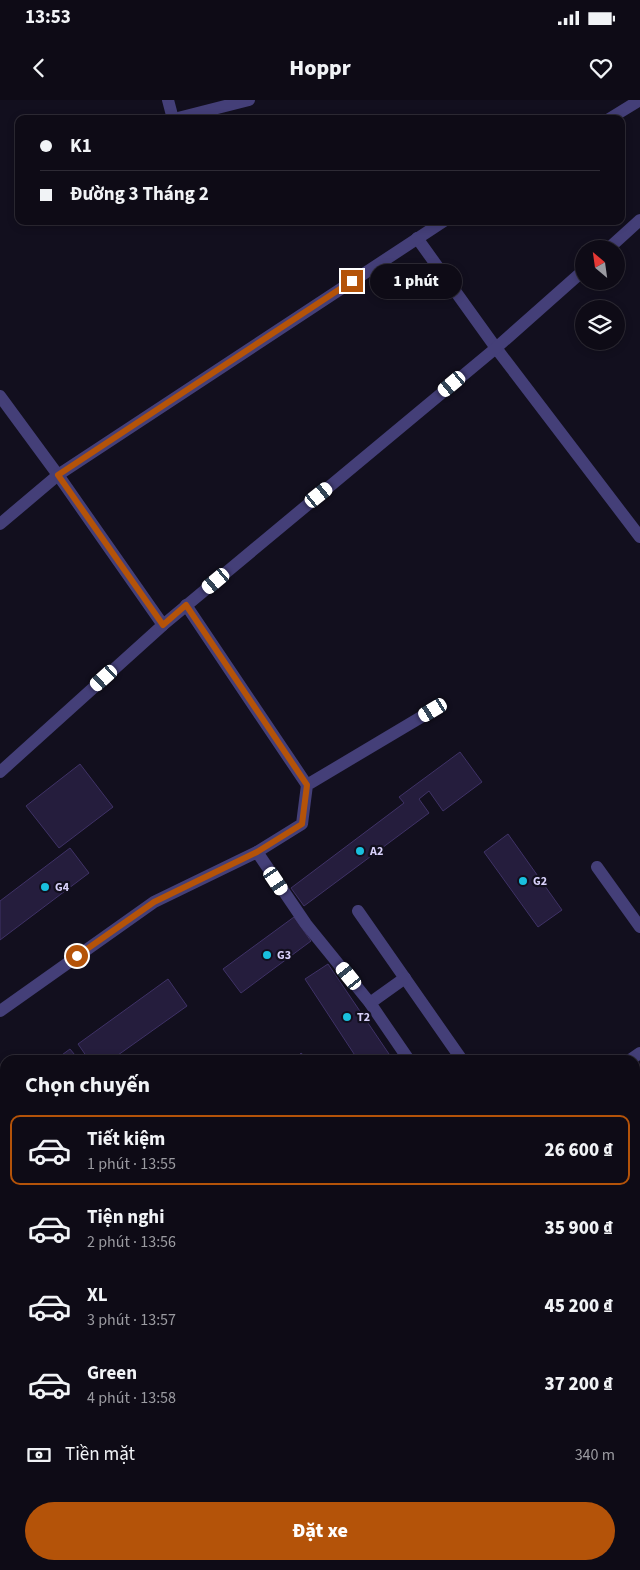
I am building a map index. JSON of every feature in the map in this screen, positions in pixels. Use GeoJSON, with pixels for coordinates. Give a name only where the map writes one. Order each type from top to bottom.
{"type":"FeatureCollection","features":[{"type":"Feature","properties":{"kind":"street"},"geometry":{"type":"LineString","coordinates":[[168,100],[172,115]]}},
{"type":"Feature","properties":{"kind":"street"},"geometry":{"type":"LineString","coordinates":[[189,115],[249,100]]}},
{"type":"Feature","properties":{"kind":"street"},"geometry":{"type":"LineString","coordinates":[[616,115],[640,100]]}},
{"type":"Feature","properties":{"kind":"street"},"geometry":{"type":"LineString","coordinates":[[618,240],[640,220]]}},
{"type":"Feature","properties":{"kind":"street"},"geometry":{"type":"LineString","coordinates":[[0,524],[58,475],[438,225]]}},
{"type":"Feature","properties":{"kind":"street"},"geometry":{"type":"LineString","coordinates":[[417,238],[496,348],[638,529]]}},
{"type":"Feature","properties":{"kind":"street"},"geometry":{"type":"LineString","coordinates":[[0,772],[186,605],[496,348],[575,278]]}},
{"type":"Feature","properties":{"kind":"street"},"geometry":{"type":"LineString","coordinates":[[0,396],[163,625]]}},
{"type":"Feature","properties":{"kind":"street"},"geometry":{"type":"LineString","coordinates":[[0,1011],[154,902],[257,852],[302,824],[307,785],[186,605]]}},
{"type":"Feature","properties":{"kind":"street"},"geometry":{"type":"LineString","coordinates":[[307,785],[433,710]]}},
{"type":"Feature","properties":{"kind":"street"},"geometry":{"type":"LineString","coordinates":[[257,852],[306,924],[370,1003],[406,1055]]}},
{"type":"Feature","properties":{"kind":"street"},"geometry":{"type":"LineString","coordinates":[[597,867],[640,927]]}},
{"type":"Feature","properties":{"kind":"street"},"geometry":{"type":"LineString","coordinates":[[358,911],[459,1055]]}},
{"type":"Feature","properties":{"kind":"street"},"geometry":{"type":"LineString","coordinates":[[370,1003],[405,978]]}},
{"type":"Feature","properties":{"kind":"building","name":"A2"},"geometry":{"type":"Polygon","coordinates":[[[460,752],[482,782],[443,811],[429,791],[419,799],[429,813],[304,906],[291,888],[404,803],[399,797],[460,752]]]}},
{"type":"Feature","properties":{"kind":"building"},"geometry":{"type":"Polygon","coordinates":[[[80,764],[113,807],[59,848],[26,806],[80,764]]]}},
{"type":"Feature","properties":{"kind":"building","name":"G2"},"geometry":{"type":"Polygon","coordinates":[[[508,834],[562,910],[538,927],[484,852],[508,834]]]}},
{"type":"Feature","properties":{"kind":"building","name":"G4"},"geometry":{"type":"Polygon","coordinates":[[[70,848],[89,873],[0,940],[0,901],[70,848]]]}},
{"type":"Feature","properties":{"kind":"building","name":"G3"},"geometry":{"type":"Polygon","coordinates":[[[294,917],[311,941],[241,993],[223,969],[294,917]]]}},
{"type":"Feature","properties":{"kind":"building","name":"T2"},"geometry":{"type":"Polygon","coordinates":[[[328,964],[389,1054],[355,1055],[305,979],[328,964]]]}},
{"type":"Feature","properties":{"kind":"building"},"geometry":{"type":"Polygon","coordinates":[[[168,979],[187,1006],[118,1055],[86,1055],[78,1044],[168,979]]]}},
{"type":"Feature","properties":{"kind":"building"},"geometry":{"type":"Polygon","coordinates":[[[70,1049],[75,1055],[62,1055],[70,1049]]]}},
{"type":"Feature","properties":{"kind":"place","name":"A2"},"geometry":{"type":"Point","coordinates":[360,851]}},
{"type":"Feature","properties":{"kind":"place","name":"G2"},"geometry":{"type":"Point","coordinates":[523,881]}},
{"type":"Feature","properties":{"kind":"place","name":"G4"},"geometry":{"type":"Point","coordinates":[45,887]}},
{"type":"Feature","properties":{"kind":"place","name":"G3"},"geometry":{"type":"Point","coordinates":[267,955]}},
{"type":"Feature","properties":{"kind":"place","name":"T2"},"geometry":{"type":"Point","coordinates":[347,1017]}},
{"type":"Feature","properties":{"kind":"route"},"geometry":{"type":"LineString","coordinates":[[77,956],[154,902],[257,852],[302,824],[307,785],[186,605],[163,625],[58,475],[352,281]]}}]}
